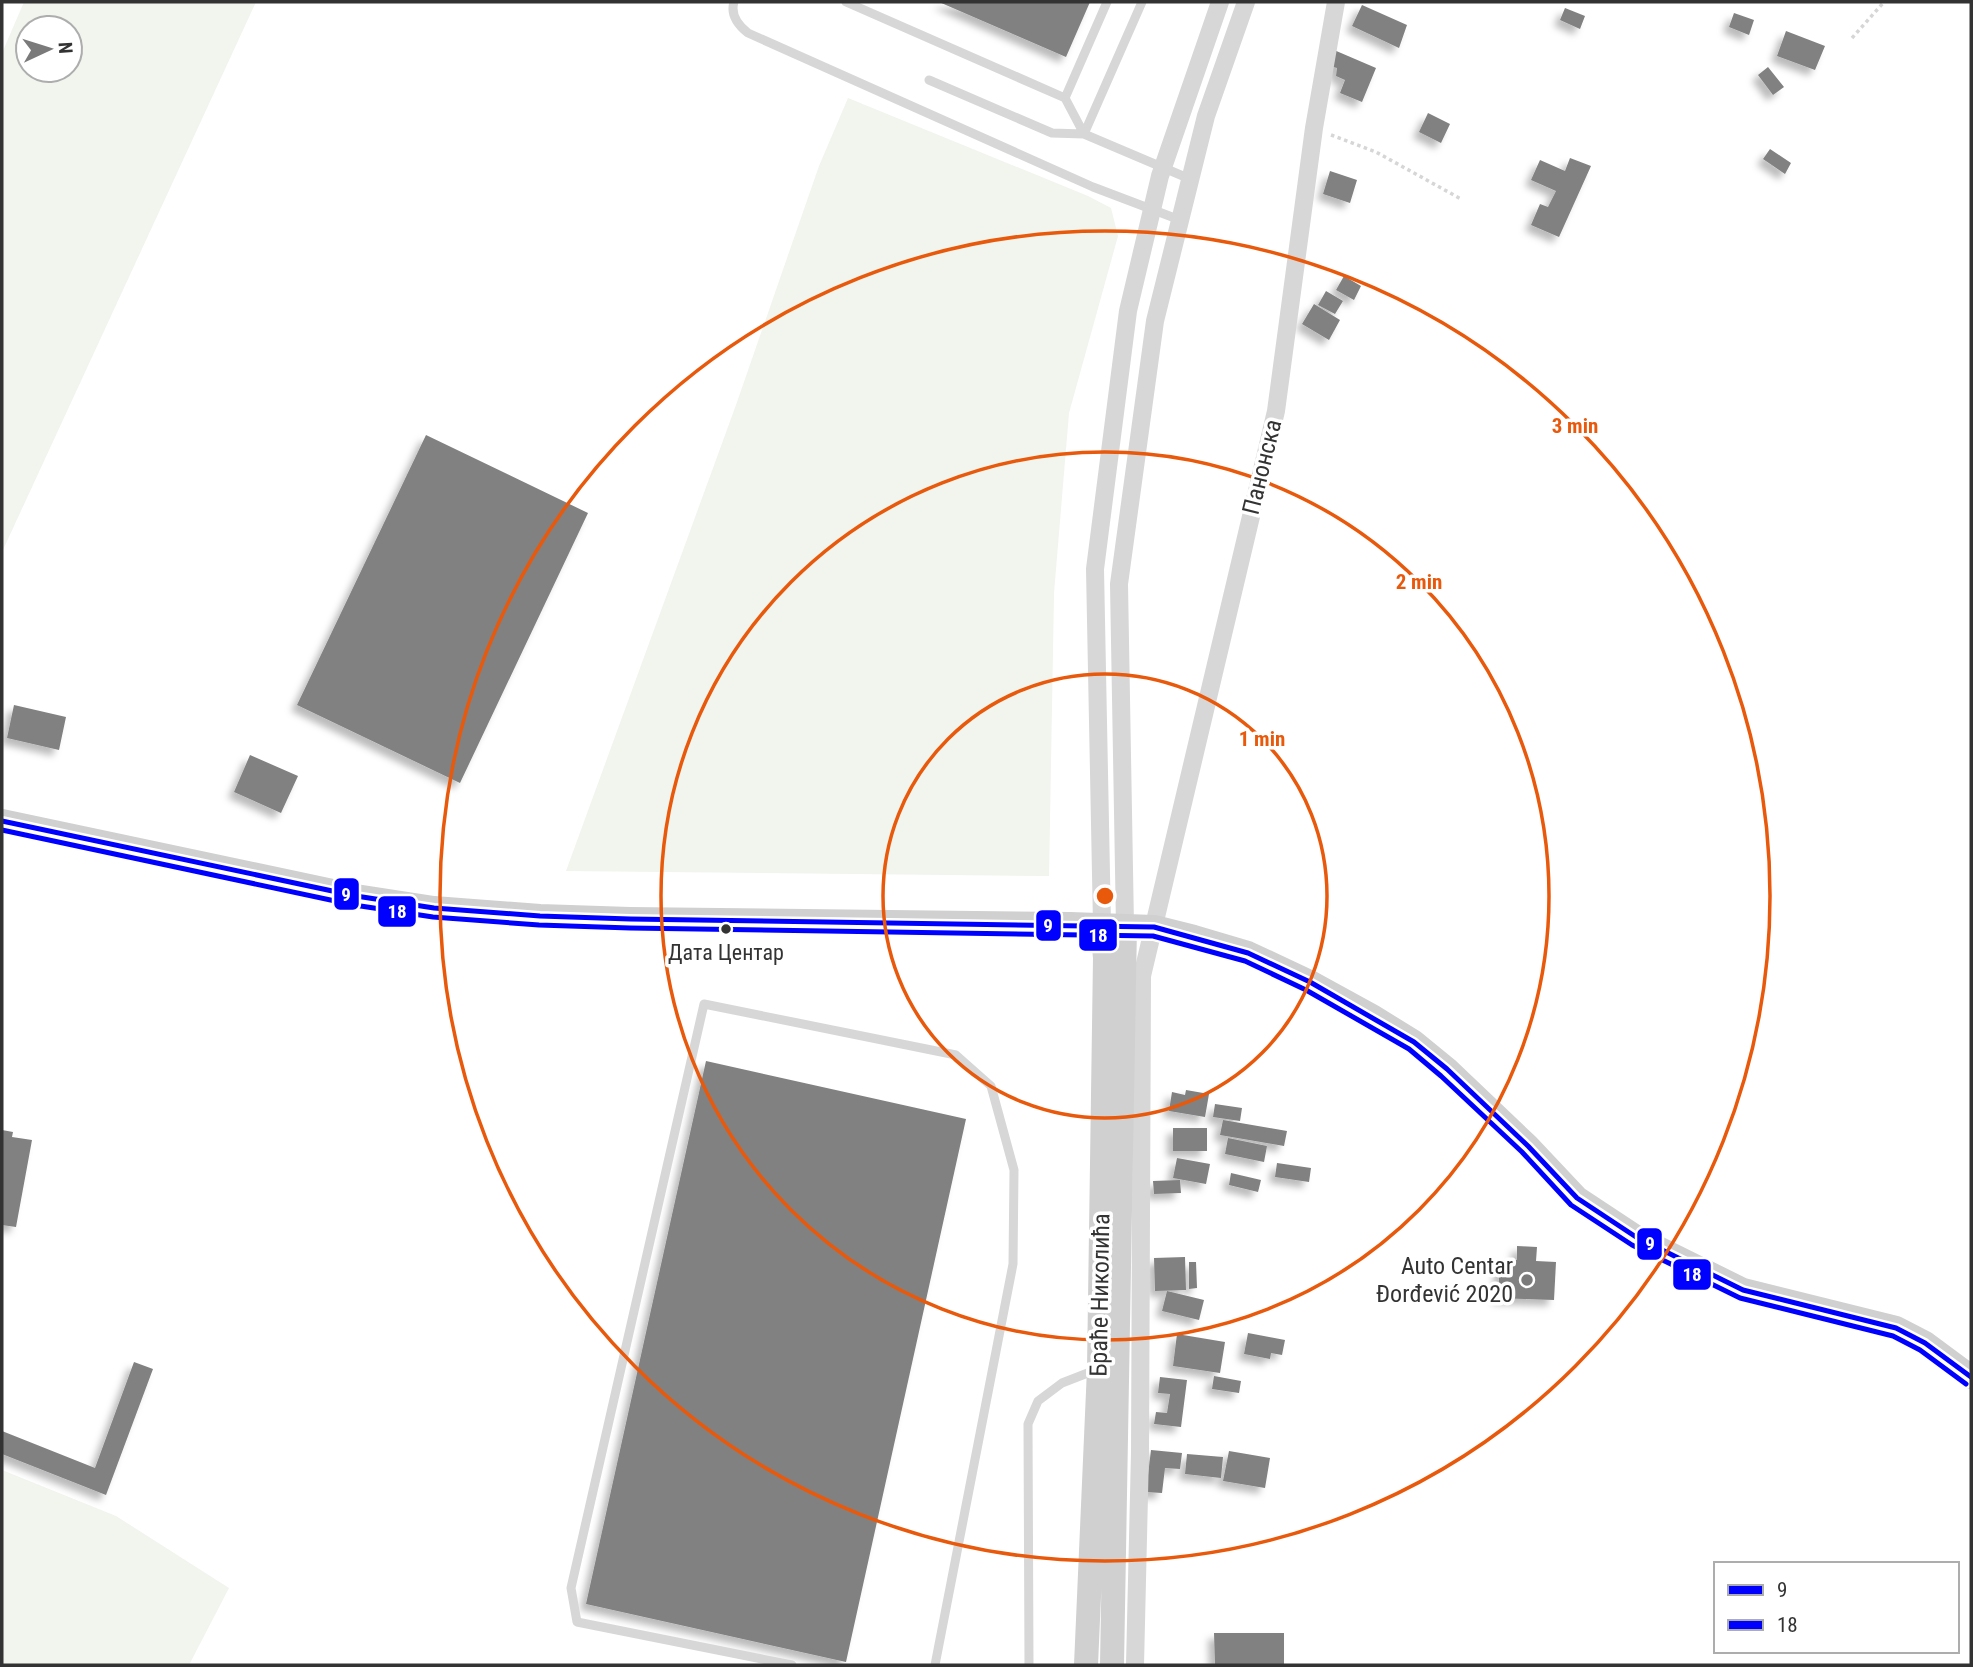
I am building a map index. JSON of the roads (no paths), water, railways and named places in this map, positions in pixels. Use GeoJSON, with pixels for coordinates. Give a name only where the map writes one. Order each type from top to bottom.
{"type":"FeatureCollection","features":[{"type":"Feature","properties":{"kind":"street"},"geometry":{"type":"LineString","coordinates":[[1113,925],[1095,569],[1128,312],[1163,167],[1220,2]]}},
{"type":"Feature","properties":{"kind":"street"},"geometry":{"type":"LineString","coordinates":[[1113,925],[1119,584],[1154,321],[1206,116],[1246,2]]}},
{"type":"Feature","properties":{"kind":"street","name":"Панонска"},"geometry":{"type":"LineString","coordinates":[[1135,1665],[1140,1453],[1142,976],[1276,411],[1314,128],[1336,2]]}},
{"type":"Feature","properties":{"kind":"street"},"geometry":{"type":"LineString","coordinates":[[2,821],[356,896],[434,908],[630,919],[1154,927],[1248,953],[1310,982],[1414,1042],[1447,1069],[1528,1146],[1577,1198],[1636,1237],[1743,1290],[1896,1328],[1925,1343],[1971,1377]]}},
{"type":"Feature","properties":{"kind":"street","name":"Браће Николића"},"geometry":{"type":"LineString","coordinates":[[1086,1665],[1099,1369],[1105,958],[1113,925]]}},
{"type":"Feature","properties":{"kind":"street","name":"Браће Николића"},"geometry":{"type":"LineString","coordinates":[[1112,1665],[1113,925]]}},
{"type":"Feature","properties":{"kind":"lane"},"geometry":{"type":"LineString","coordinates":[[734,2],[734,16],[748,33],[1093,187],[1180,220]]}},
{"type":"Feature","properties":{"kind":"lane"},"geometry":{"type":"LineString","coordinates":[[846,2],[1065,98],[1084,134]]}},
{"type":"Feature","properties":{"kind":"lane"},"geometry":{"type":"LineString","coordinates":[[1065,98],[1107,2]]}},
{"type":"Feature","properties":{"kind":"lane"},"geometry":{"type":"LineString","coordinates":[[1084,134],[1142,2]]}},
{"type":"Feature","properties":{"kind":"lane"},"geometry":{"type":"LineString","coordinates":[[929,80],[1052,132],[1084,134],[1190,179]]}},
{"type":"Feature","properties":{"kind":"lane"},"geometry":{"type":"LineString","coordinates":[[792,1665],[577,1622],[572,1588],[704,1004],[956,1055],[991,1086],[1014,1170],[1013,1264],[935,1665]]}},
{"type":"Feature","properties":{"kind":"lane"},"geometry":{"type":"LineString","coordinates":[[1029,1665],[1028,1424],[1038,1401],[1062,1384],[1099,1369]]}},
{"type":"Feature","properties":{"kind":"place","name":"Дата Центар"},"geometry":{"type":"Point","coordinates":[726,929]}},
{"type":"Feature","properties":{"kind":"place","name":"Auto Centar Đorđević 2020"},"geometry":{"type":"Point","coordinates":[1527,1280]}}]}
